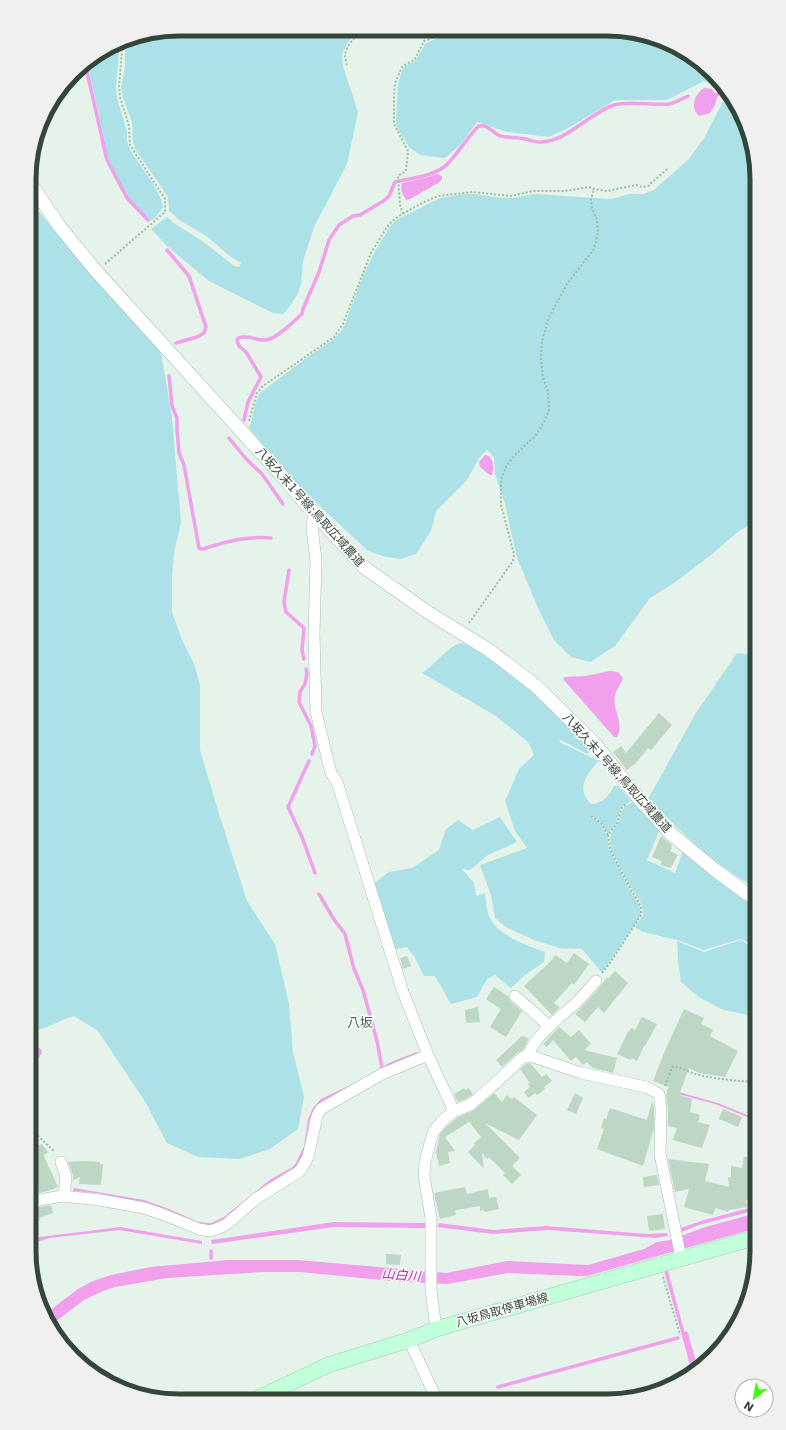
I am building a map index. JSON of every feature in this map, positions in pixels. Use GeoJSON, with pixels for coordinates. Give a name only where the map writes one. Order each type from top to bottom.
{"type":"FeatureCollection","features":[{"type":"Feature","properties":{"kind":"main road","name":"八坂鳥取停車場線"},"geometry":{"type":"LineString","coordinates":[[267,1394],[328,1365],[409,1340],[436,1329],[750,1239]]}},
{"type":"Feature","properties":{"kind":"street","name":"八坂久末1号線;鳥取広域農道"},"geometry":{"type":"LineString","coordinates":[[36,192],[60,227],[96,271],[244,434],[314,514],[365,568],[429,613],[489,650],[536,686],[595,744],[638,798],[670,833],[715,870],[750,895]]}},
{"type":"Feature","properties":{"kind":"street"},"geometry":{"type":"LineString","coordinates":[[314,514],[312,528],[316,561],[314,634],[316,712],[331,773],[337,782],[403,992],[428,1055],[454,1111]]}},
{"type":"Feature","properties":{"kind":"street"},"geometry":{"type":"LineString","coordinates":[[528,1056],[531,1047],[549,1026],[576,1003],[596,981]]}},
{"type":"Feature","properties":{"kind":"street"},"geometry":{"type":"LineString","coordinates":[[515,996],[549,1026]]}},
{"type":"Feature","properties":{"kind":"street"},"geometry":{"type":"LineString","coordinates":[[36,1201],[64,1196],[100,1200],[144,1208],[199,1229],[210,1231],[222,1227],[257,1198],[300,1171],[308,1157],[317,1116],[321,1110],[382,1074],[428,1055]]}},
{"type":"Feature","properties":{"kind":"street"},"geometry":{"type":"LineString","coordinates":[[436,1329],[432,1290],[431,1219],[424,1174],[425,1162],[430,1143],[434,1131],[442,1120],[454,1111],[470,1105],[523,1057],[531,1056],[603,1079],[646,1087],[659,1094],[661,1107],[660,1154],[681,1258]]}},
{"type":"Feature","properties":{"kind":"street"},"geometry":{"type":"LineString","coordinates":[[61,1162],[66,1177],[64,1196]]}},
{"type":"Feature","properties":{"kind":"street"},"geometry":{"type":"LineString","coordinates":[[409,1340],[434,1394]]}},
{"type":"Feature","properties":{"kind":"path"},"geometry":{"type":"LineString","coordinates":[[347,65],[345,54],[356,36]]}},
{"type":"Feature","properties":{"kind":"path"},"geometry":{"type":"LineString","coordinates":[[402,214],[398,176],[406,171],[408,151],[394,124],[395,83],[402,67],[414,59],[424,41],[435,36]]}},
{"type":"Feature","properties":{"kind":"path"},"geometry":{"type":"LineString","coordinates":[[96,271],[165,212],[165,199],[130,144],[129,126],[120,98],[119,86],[122,48]]}},
{"type":"Feature","properties":{"kind":"path"},"geometry":{"type":"LineString","coordinates":[[244,434],[251,416],[252,406],[257,393],[263,386],[334,337],[343,324],[371,253],[389,224],[402,214],[438,196],[473,192],[511,196],[533,191],[565,191],[589,187],[607,191],[636,185],[642,187],[648,186],[667,169]]}},
{"type":"Feature","properties":{"kind":"path"},"geometry":{"type":"LineString","coordinates":[[461,633],[513,561],[514,554],[501,505],[501,480],[506,466],[536,435],[549,410],[548,392],[541,359],[542,342],[548,319],[567,284],[594,249],[598,233],[591,198],[594,189]]}},
{"type":"Feature","properties":{"kind":"path"},"geometry":{"type":"LineString","coordinates":[[608,836],[617,823],[622,807],[638,798]]}},
{"type":"Feature","properties":{"kind":"path"},"geometry":{"type":"LineString","coordinates":[[591,816],[601,823],[608,836],[610,849],[641,906],[641,915],[610,963],[596,981]]}},
{"type":"Feature","properties":{"kind":"path"},"geometry":{"type":"LineString","coordinates":[[660,1099],[672,1067],[675,1066],[693,1074],[750,1081]]}},
{"type":"Feature","properties":{"kind":"path"},"geometry":{"type":"LineString","coordinates":[[36,1133],[51,1148],[61,1162]]}},
{"type":"Feature","properties":{"kind":"path"},"geometry":{"type":"LineString","coordinates":[[659,1265],[680,1335]]}},
{"type":"Feature","properties":{"kind":"shaded area"},"geometry":{"type":"Polygon","coordinates":[[[353,36],[342,54],[343,66],[358,112],[347,164],[314,227],[303,261],[301,285],[297,295],[283,314],[273,313],[209,281],[167,246],[151,229],[167,217],[175,224],[204,242],[234,266],[239,267],[241,263],[228,255],[208,237],[179,220],[169,210],[168,197],[135,149],[133,142],[132,122],[123,98],[121,87],[125,67],[125,47],[160,37],[353,36]]]}},
{"type":"Feature","properties":{"kind":"shaded area"},"geometry":{"type":"Polygon","coordinates":[[[439,36],[626,37],[662,47],[679,55],[701,71],[716,86],[704,81],[667,100],[615,100],[568,128],[549,137],[507,132],[477,122],[460,145],[445,158],[420,155],[410,148],[398,130],[396,122],[398,84],[403,68],[416,60],[426,43],[438,38],[439,36]]]}},
{"type":"Feature","properties":{"kind":"shaded area"},"geometry":{"type":"Polygon","coordinates":[[[119,49],[116,86],[117,98],[127,132],[127,141],[130,150],[152,182],[161,199],[163,207],[151,221],[128,198],[109,161],[88,69],[107,55],[119,49]]]}},
{"type":"Feature","properties":{"kind":"shaded area"},"geometry":{"type":"Polygon","coordinates":[[[723,96],[731,107],[739,124],[745,142],[750,169],[750,525],[739,531],[711,555],[674,583],[650,598],[615,646],[590,662],[571,657],[554,640],[539,610],[517,558],[505,504],[495,474],[494,457],[487,450],[479,458],[467,480],[436,511],[431,531],[416,554],[401,559],[386,557],[368,551],[294,482],[249,428],[256,401],[261,392],[334,339],[344,327],[363,276],[375,251],[391,225],[398,219],[440,198],[464,194],[501,198],[513,198],[534,194],[612,199],[629,194],[643,194],[654,190],[689,159],[704,138],[724,100],[723,96]]]}},
{"type":"Feature","properties":{"kind":"shaded area"},"geometry":{"type":"Polygon","coordinates":[[[36,207],[63,241],[161,352],[172,418],[181,523],[174,552],[172,612],[182,640],[194,664],[200,685],[200,750],[220,817],[247,901],[275,944],[289,1004],[293,1052],[304,1097],[298,1129],[270,1149],[240,1159],[198,1157],[167,1143],[146,1103],[98,1031],[74,1016],[36,1031],[36,207]]]}},
{"type":"Feature","properties":{"kind":"shaded area"},"geometry":{"type":"Polygon","coordinates":[[[461,643],[468,645],[493,661],[539,695],[591,751],[587,754],[559,739],[561,743],[599,761],[584,781],[584,793],[591,804],[605,799],[614,786],[618,786],[631,801],[621,807],[616,823],[608,834],[602,823],[591,815],[590,816],[601,824],[607,836],[609,849],[640,906],[641,915],[602,973],[582,949],[560,948],[534,940],[506,927],[495,918],[491,895],[480,865],[527,848],[515,831],[505,801],[519,769],[534,755],[528,742],[496,716],[422,673],[451,648],[461,643]]]}},
{"type":"Feature","properties":{"kind":"shaded area"},"geometry":{"type":"Polygon","coordinates":[[[737,653],[750,654],[750,884],[727,870],[699,848],[648,799],[696,713],[737,653]]]}},
{"type":"Feature","properties":{"kind":"shaded area"},"geometry":{"type":"Polygon","coordinates":[[[632,802],[660,829],[647,860],[675,873],[683,851],[727,887],[750,901],[750,944],[741,939],[704,950],[677,940],[643,932],[635,927],[643,915],[642,904],[630,886],[611,849],[610,839],[612,831],[618,823],[623,808],[632,802]]]}},
{"type":"Feature","properties":{"kind":"shaded area"},"geometry":{"type":"Polygon","coordinates":[[[500,817],[517,842],[488,855],[470,870],[462,869],[474,883],[476,896],[485,893],[486,906],[490,918],[494,924],[506,935],[530,947],[545,952],[544,962],[525,975],[511,988],[495,975],[487,979],[477,997],[451,1004],[435,976],[424,976],[414,956],[407,947],[394,950],[373,884],[389,872],[412,868],[439,850],[446,829],[458,820],[473,830],[500,817]]]}},
{"type":"Feature","properties":{"kind":"shaded area"},"geometry":{"type":"Polygon","coordinates":[[[741,940],[750,946],[750,1016],[724,1010],[700,998],[681,982],[677,941],[704,952],[741,940]]]}},
{"type":"Feature","properties":{"kind":"water"},"geometry":{"type":"Polygon","coordinates":[[[704,88],[712,89],[717,97],[715,105],[710,113],[699,116],[695,109],[694,101],[704,88]]]}},
{"type":"Feature","properties":{"kind":"water"},"geometry":{"type":"Polygon","coordinates":[[[437,174],[442,176],[440,182],[406,200],[402,190],[402,183],[437,174]]]}},
{"type":"Feature","properties":{"kind":"water"},"geometry":{"type":"Polygon","coordinates":[[[485,455],[492,460],[492,475],[480,467],[479,462],[485,455]]]}},
{"type":"Feature","properties":{"kind":"water"},"geometry":{"type":"Polygon","coordinates":[[[610,671],[618,672],[623,678],[615,696],[615,706],[620,727],[617,737],[614,737],[563,679],[565,677],[585,676],[610,671]]]}},
{"type":"Feature","properties":{"kind":"water"},"geometry":{"type":"Polygon","coordinates":[[[36,1046],[41,1049],[42,1053],[36,1062],[36,1046]]]}},
{"type":"Feature","properties":{"kind":"water"},"geometry":{"type":"Polygon","coordinates":[[[417,1052],[418,1054],[322,1102],[315,1109],[309,1122],[306,1146],[303,1156],[297,1166],[266,1185],[224,1219],[210,1225],[198,1224],[142,1202],[96,1193],[73,1191],[74,1188],[144,1200],[198,1222],[211,1223],[224,1217],[271,1179],[291,1168],[296,1163],[304,1146],[308,1119],[313,1108],[321,1099],[363,1079],[391,1062],[417,1052]]]}},
{"type":"Feature","properties":{"kind":"water"},"geometry":{"type":"Polygon","coordinates":[[[668,1089],[718,1103],[750,1116],[750,1118],[715,1104],[667,1091],[668,1089]]]}},
{"type":"Feature","properties":{"kind":"water"},"geometry":{"type":"Polygon","coordinates":[[[750,1208],[750,1212],[699,1225],[679,1233],[678,1229],[704,1220],[750,1208]]]}},
{"type":"Feature","properties":{"kind":"water","name":"山白川"},"geometry":{"type":"Polygon","coordinates":[[[750,1215],[750,1230],[587,1276],[508,1273],[448,1284],[403,1282],[300,1272],[263,1272],[167,1278],[115,1287],[103,1291],[84,1300],[55,1322],[49,1311],[78,1289],[93,1281],[111,1275],[151,1267],[228,1260],[298,1260],[446,1273],[507,1261],[588,1265],[644,1249],[657,1242],[670,1240],[705,1227],[750,1215]]]}},
{"type":"Feature","properties":{"kind":"water"},"geometry":{"type":"Polygon","coordinates":[[[334,1222],[426,1223],[426,1228],[334,1227],[212,1244],[211,1240],[334,1222]]]}},
{"type":"Feature","properties":{"kind":"water"},"geometry":{"type":"Polygon","coordinates":[[[439,1223],[493,1230],[546,1226],[647,1234],[667,1233],[668,1236],[656,1238],[548,1230],[493,1234],[437,1227],[439,1223]]]}},
{"type":"Feature","properties":{"kind":"water"},"geometry":{"type":"Polygon","coordinates":[[[120,1227],[202,1241],[202,1244],[119,1230],[50,1238],[36,1242],[36,1238],[120,1227]]]}},
{"type":"Feature","properties":{"kind":"building"},"geometry":{"type":"Polygon","coordinates":[[[659,713],[672,725],[651,750],[648,748],[636,763],[627,770],[613,752],[621,746],[626,753],[659,713]]]}},
{"type":"Feature","properties":{"kind":"building"},"geometry":{"type":"Polygon","coordinates":[[[661,836],[672,845],[670,851],[678,855],[671,868],[660,865],[662,861],[652,857],[661,836]]]}},
{"type":"Feature","properties":{"kind":"building"},"geometry":{"type":"Polygon","coordinates":[[[574,953],[589,964],[574,985],[572,983],[554,1003],[560,1007],[552,1015],[524,986],[551,961],[555,955],[567,963],[574,953]]]}},
{"type":"Feature","properties":{"kind":"building"},"geometry":{"type":"Polygon","coordinates":[[[407,956],[411,966],[403,969],[400,958],[407,956]]]}},
{"type":"Feature","properties":{"kind":"building"},"geometry":{"type":"Polygon","coordinates":[[[615,971],[628,983],[604,1013],[598,1007],[585,1022],[575,1014],[596,992],[607,977],[608,979],[615,971]]]}},
{"type":"Feature","properties":{"kind":"building"},"geometry":{"type":"Polygon","coordinates":[[[494,987],[508,996],[510,1001],[522,1011],[506,1037],[490,1027],[501,1009],[486,999],[494,987]]]}},
{"type":"Feature","properties":{"kind":"building"},"geometry":{"type":"Polygon","coordinates":[[[478,1007],[480,1022],[466,1023],[465,1010],[478,1007]]]}},
{"type":"Feature","properties":{"kind":"building"},"geometry":{"type":"Polygon","coordinates":[[[684,1009],[704,1018],[701,1024],[713,1030],[710,1036],[738,1051],[725,1077],[699,1073],[689,1068],[679,1095],[692,1099],[690,1112],[700,1115],[698,1122],[710,1125],[702,1148],[673,1140],[677,1128],[668,1126],[668,1107],[666,1095],[669,1087],[653,1081],[684,1009]]]}},
{"type":"Feature","properties":{"kind":"building"},"geometry":{"type":"Polygon","coordinates":[[[642,1017],[657,1024],[637,1061],[617,1054],[628,1032],[631,1028],[635,1030],[642,1017]]]}},
{"type":"Feature","properties":{"kind":"building"},"geometry":{"type":"Polygon","coordinates":[[[559,1027],[571,1037],[579,1030],[591,1044],[584,1050],[617,1058],[613,1073],[593,1068],[587,1062],[583,1065],[576,1057],[571,1061],[553,1040],[547,1047],[543,1044],[559,1027]]]}},
{"type":"Feature","properties":{"kind":"building"},"geometry":{"type":"Polygon","coordinates":[[[522,1036],[529,1038],[523,1050],[518,1052],[502,1067],[496,1060],[522,1036]]]}},
{"type":"Feature","properties":{"kind":"building"},"geometry":{"type":"Polygon","coordinates":[[[530,1063],[542,1077],[546,1074],[552,1081],[537,1095],[535,1093],[528,1098],[524,1092],[530,1087],[528,1084],[530,1083],[520,1069],[526,1064],[530,1063]]]}},
{"type":"Feature","properties":{"kind":"building"},"geometry":{"type":"Polygon","coordinates":[[[464,1088],[465,1090],[469,1088],[473,1094],[458,1102],[454,1094],[464,1088]]]}},
{"type":"Feature","properties":{"kind":"building"},"geometry":{"type":"Polygon","coordinates":[[[494,1093],[502,1102],[507,1095],[512,1099],[514,1097],[537,1115],[519,1140],[485,1123],[520,1158],[512,1166],[521,1175],[512,1184],[503,1175],[505,1173],[489,1157],[487,1159],[482,1153],[484,1169],[468,1152],[475,1145],[474,1143],[481,1137],[469,1122],[445,1137],[455,1151],[448,1152],[450,1163],[439,1166],[436,1152],[440,1134],[447,1126],[458,1117],[474,1110],[494,1093]]]}},
{"type":"Feature","properties":{"kind":"building"},"geometry":{"type":"Polygon","coordinates":[[[575,1093],[583,1098],[576,1114],[567,1110],[575,1093]]]}},
{"type":"Feature","properties":{"kind":"building"},"geometry":{"type":"Polygon","coordinates":[[[652,1101],[654,1107],[654,1128],[643,1166],[597,1149],[604,1129],[601,1128],[604,1118],[606,1119],[610,1108],[647,1120],[652,1101]]]}},
{"type":"Feature","properties":{"kind":"building"},"geometry":{"type":"Polygon","coordinates":[[[723,1109],[742,1117],[738,1127],[719,1119],[723,1109]]]}},
{"type":"Feature","properties":{"kind":"building"},"geometry":{"type":"Polygon","coordinates":[[[42,1144],[48,1152],[44,1156],[58,1187],[39,1193],[36,1185],[36,1145],[42,1144]]]}},
{"type":"Feature","properties":{"kind":"building"},"geometry":{"type":"Polygon","coordinates":[[[744,1157],[750,1157],[750,1200],[746,1200],[747,1207],[729,1210],[728,1212],[715,1208],[713,1215],[684,1207],[689,1189],[675,1192],[668,1159],[709,1164],[705,1181],[729,1187],[728,1177],[731,1177],[731,1166],[742,1168],[744,1157]]]}},
{"type":"Feature","properties":{"kind":"building"},"geometry":{"type":"Polygon","coordinates":[[[68,1162],[100,1162],[100,1164],[103,1164],[101,1185],[79,1184],[80,1177],[73,1180],[73,1175],[68,1162]]]}},
{"type":"Feature","properties":{"kind":"building"},"geometry":{"type":"Polygon","coordinates":[[[657,1175],[659,1185],[644,1187],[643,1177],[657,1175]]]}},
{"type":"Feature","properties":{"kind":"building"},"geometry":{"type":"Polygon","coordinates":[[[465,1187],[467,1194],[488,1189],[489,1198],[496,1197],[499,1209],[485,1212],[484,1210],[480,1211],[480,1206],[455,1210],[456,1215],[440,1219],[434,1193],[465,1187]]]}},
{"type":"Feature","properties":{"kind":"building"},"geometry":{"type":"Polygon","coordinates":[[[51,1205],[53,1213],[39,1218],[40,1220],[36,1221],[36,1208],[51,1205]]]}},
{"type":"Feature","properties":{"kind":"building"},"geometry":{"type":"Polygon","coordinates":[[[663,1214],[665,1229],[649,1231],[647,1216],[663,1214]]]}},
{"type":"Feature","properties":{"kind":"building"},"geometry":{"type":"Polygon","coordinates":[[[386,1254],[401,1255],[400,1265],[386,1264],[386,1254]]]}},
{"type":"Feature","properties":{"kind":"waterway"},"geometry":{"type":"LineString","coordinates":[[87,70],[107,160],[127,198],[148,220]]}},
{"type":"Feature","properties":{"kind":"waterway"},"geometry":{"type":"LineString","coordinates":[[714,98],[720,92]]}},
{"type":"Feature","properties":{"kind":"waterway"},"geometry":{"type":"LineString","coordinates":[[244,420],[248,402],[261,377],[246,352],[239,346],[237,341],[238,338],[245,337],[262,340],[270,339],[285,329],[302,314],[319,272],[329,240],[339,225],[353,216],[360,215],[385,200],[389,196],[395,182],[427,175],[444,167],[479,126],[488,127],[500,136],[522,138],[537,142],[549,141],[559,138],[596,114],[614,105],[627,103],[669,104],[688,96]]}},
{"type":"Feature","properties":{"kind":"waterway"},"geometry":{"type":"LineString","coordinates":[[167,250],[189,276],[206,327],[204,333],[197,337],[176,343]]}},
{"type":"Feature","properties":{"kind":"waterway"},"geometry":{"type":"LineString","coordinates":[[169,376],[172,406],[177,418],[179,453],[184,465],[199,548],[203,549],[245,538],[271,538]]}},
{"type":"Feature","properties":{"kind":"waterway"},"geometry":{"type":"LineString","coordinates":[[229,438],[247,460],[262,474],[283,504]]}},
{"type":"Feature","properties":{"kind":"waterway"},"geometry":{"type":"LineString","coordinates":[[289,570],[284,602],[286,612],[304,628],[302,650],[304,659]]}},
{"type":"Feature","properties":{"kind":"waterway"},"geometry":{"type":"LineString","coordinates":[[306,669],[307,673],[305,684],[300,692],[299,702],[311,726],[315,746],[312,754]]}},
{"type":"Feature","properties":{"kind":"waterway"},"geometry":{"type":"LineString","coordinates":[[309,761],[288,807],[302,837],[315,873]]}},
{"type":"Feature","properties":{"kind":"waterway"},"geometry":{"type":"LineString","coordinates":[[319,894],[333,918],[345,934],[354,969],[363,990],[377,1041],[382,1068]]}},
{"type":"Feature","properties":{"kind":"waterway"},"geometry":{"type":"LineString","coordinates":[[211,1251],[211,1258]]}},
{"type":"Feature","properties":{"kind":"waterway"},"geometry":{"type":"LineString","coordinates":[[666,1271],[692,1366]]}},
{"type":"Feature","properties":{"kind":"waterway"},"geometry":{"type":"LineString","coordinates":[[686,1333],[695,1363]]}},
{"type":"Feature","properties":{"kind":"waterway"},"geometry":{"type":"LineString","coordinates":[[498,1387],[678,1338]]}},
{"type":"Feature","properties":{"kind":"district","name":"八坂"},"geometry":{"type":"Point","coordinates":[360,1022]}}]}
